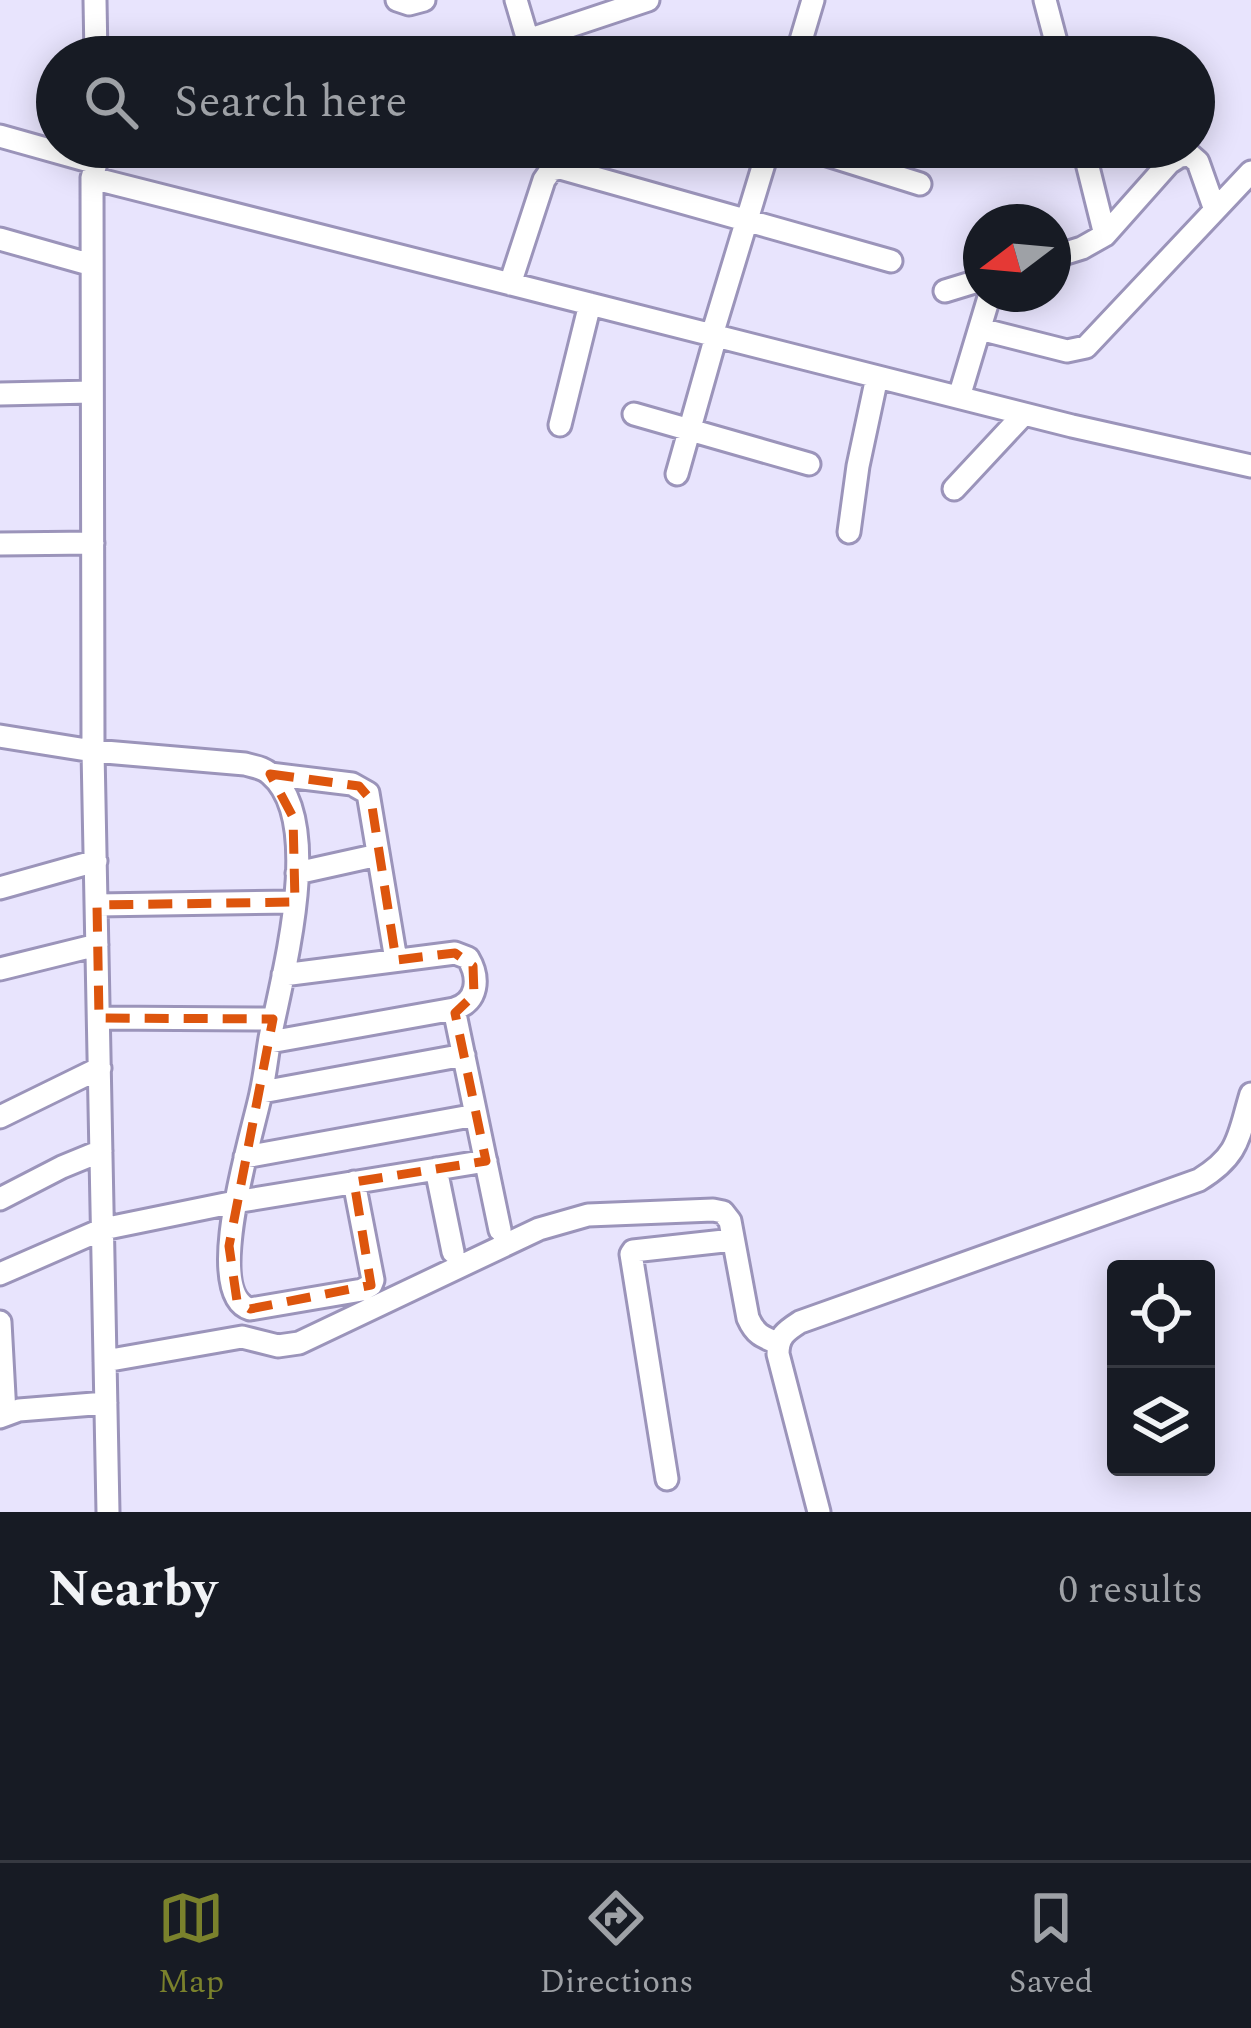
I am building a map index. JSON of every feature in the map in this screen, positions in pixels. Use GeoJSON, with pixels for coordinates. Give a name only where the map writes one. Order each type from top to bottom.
{"type":"FeatureCollection","features":[{"type":"Feature","properties":{"kind":"street"},"geometry":{"type":"LineString","coordinates":[[95,0],[96,36]]}},
{"type":"Feature","properties":{"kind":"street"},"geometry":{"type":"LineString","coordinates":[[397,0],[409,4],[424,0]]}},
{"type":"Feature","properties":{"kind":"street"},"geometry":{"type":"LineString","coordinates":[[516,0],[527,36]]}},
{"type":"Feature","properties":{"kind":"street"},"geometry":{"type":"LineString","coordinates":[[562,36],[648,0]]}},
{"type":"Feature","properties":{"kind":"street"},"geometry":{"type":"LineString","coordinates":[[802,36],[813,0]]}},
{"type":"Feature","properties":{"kind":"street"},"geometry":{"type":"LineString","coordinates":[[1046,0],[1055,36]]}},
{"type":"Feature","properties":{"kind":"street"},"geometry":{"type":"LineString","coordinates":[[0,136],[36,146]]}},
{"type":"Feature","properties":{"kind":"street"},"geometry":{"type":"LineString","coordinates":[[94,168],[93,752],[108,1512]]}},
{"type":"Feature","properties":{"kind":"street"},"geometry":{"type":"LineString","coordinates":[[111,168],[510,284],[1024,414],[1251,466]]}},
{"type":"Feature","properties":{"kind":"street"},"geometry":{"type":"LineString","coordinates":[[677,474],[763,168]]}},
{"type":"Feature","properties":{"kind":"street"},"geometry":{"type":"LineString","coordinates":[[869,168],[920,184]]}},
{"type":"Feature","properties":{"kind":"street"},"geometry":{"type":"LineString","coordinates":[[1088,168],[1106,235]]}},
{"type":"Feature","properties":{"kind":"street"},"geometry":{"type":"LineString","coordinates":[[1071,251],[1106,235],[1165,168]]}},
{"type":"Feature","properties":{"kind":"street"},"geometry":{"type":"LineString","coordinates":[[1200,168],[1215,210]]}},
{"type":"Feature","properties":{"kind":"street"},"geometry":{"type":"LineString","coordinates":[[510,284],[544,180],[555,169],[891,261]]}},
{"type":"Feature","properties":{"kind":"street"},"geometry":{"type":"LineString","coordinates":[[980,328],[1066,351],[1086,347],[1251,172]]}},
{"type":"Feature","properties":{"kind":"street"},"geometry":{"type":"LineString","coordinates":[[0,239],[92,265]]}},
{"type":"Feature","properties":{"kind":"street"},"geometry":{"type":"LineString","coordinates":[[946,291],[963,286]]}},
{"type":"Feature","properties":{"kind":"street"},"geometry":{"type":"LineString","coordinates":[[560,425],[590,304]]}},
{"type":"Feature","properties":{"kind":"street"},"geometry":{"type":"LineString","coordinates":[[959,398],[985,312]]}},
{"type":"Feature","properties":{"kind":"street"},"geometry":{"type":"LineString","coordinates":[[849,532],[877,377]]}},
{"type":"Feature","properties":{"kind":"street"},"geometry":{"type":"LineString","coordinates":[[0,394],[92,392]]}},
{"type":"Feature","properties":{"kind":"street"},"geometry":{"type":"LineString","coordinates":[[634,414],[809,464]]}},
{"type":"Feature","properties":{"kind":"street"},"geometry":{"type":"LineString","coordinates":[[955,489],[1024,414]]}},
{"type":"Feature","properties":{"kind":"street"},"geometry":{"type":"LineString","coordinates":[[0,544],[93,543]]}},
{"type":"Feature","properties":{"kind":"street"},"geometry":{"type":"LineString","coordinates":[[0,736],[93,752],[245,764],[270,774],[287,797],[293,817],[297,873],[262,1092],[244,1157],[229,1246],[232,1286],[242,1307],[371,1286],[354,1183]]}},
{"type":"Feature","properties":{"kind":"street"},"geometry":{"type":"LineString","coordinates":[[270,774],[364,789],[371,800],[396,960]]}},
{"type":"Feature","properties":{"kind":"street"},"geometry":{"type":"LineString","coordinates":[[297,873],[378,855]]}},
{"type":"Feature","properties":{"kind":"street"},"geometry":{"type":"LineString","coordinates":[[0,888],[96,861]]}},
{"type":"Feature","properties":{"kind":"street"},"geometry":{"type":"LineString","coordinates":[[97,905],[295,902]]}},
{"type":"Feature","properties":{"kind":"street"},"geometry":{"type":"LineString","coordinates":[[0,969],[97,945]]}},
{"type":"Feature","properties":{"kind":"street"},"geometry":{"type":"LineString","coordinates":[[99,1018],[272,1030],[454,1009],[474,994],[473,965],[468,958],[447,953],[283,975]]}},
{"type":"Feature","properties":{"kind":"street"},"geometry":{"type":"LineString","coordinates":[[454,1009],[500,1229]]}},
{"type":"Feature","properties":{"kind":"street"},"geometry":{"type":"LineString","coordinates":[[262,1092],[464,1055]]}},
{"type":"Feature","properties":{"kind":"street"},"geometry":{"type":"LineString","coordinates":[[0,1117],[100,1068]]}},
{"type":"Feature","properties":{"kind":"street"},"geometry":{"type":"LineString","coordinates":[[819,1512],[778,1354],[784,1332],[800,1322],[1199,1180],[1233,1153],[1251,1094]]}},
{"type":"Feature","properties":{"kind":"street"},"geometry":{"type":"LineString","coordinates":[[244,1157],[476,1115]]}},
{"type":"Feature","properties":{"kind":"street"},"geometry":{"type":"LineString","coordinates":[[0,1199],[101,1151]]}},
{"type":"Feature","properties":{"kind":"street"},"geometry":{"type":"LineString","coordinates":[[0,1274],[103,1229],[486,1161]]}},
{"type":"Feature","properties":{"kind":"street"},"geometry":{"type":"LineString","coordinates":[[436,1169],[453,1252]]}},
{"type":"Feature","properties":{"kind":"street"},"geometry":{"type":"LineString","coordinates":[[106,1360],[242,1337],[278,1346],[299,1343],[522,1237],[588,1215],[713,1210],[730,1221],[753,1329],[778,1342]]}},
{"type":"Feature","properties":{"kind":"street"},"geometry":{"type":"LineString","coordinates":[[667,1479],[631,1255],[633,1251],[733,1240]]}},
{"type":"Feature","properties":{"kind":"street"},"geometry":{"type":"LineString","coordinates":[[0,1324],[3,1415],[106,1403]]}},
{"type":"Feature","properties":{"kind":"highlighted area"},"geometry":{"type":"Polygon","coordinates":[[[270,774],[359,786],[371,800],[396,960],[455,953],[473,966],[474,995],[455,1013],[486,1161],[354,1182],[371,1285],[250,1309],[237,1301],[229,1246],[273,1019],[99,1018],[97,905],[295,902],[293,817],[270,774]]]}}]}
